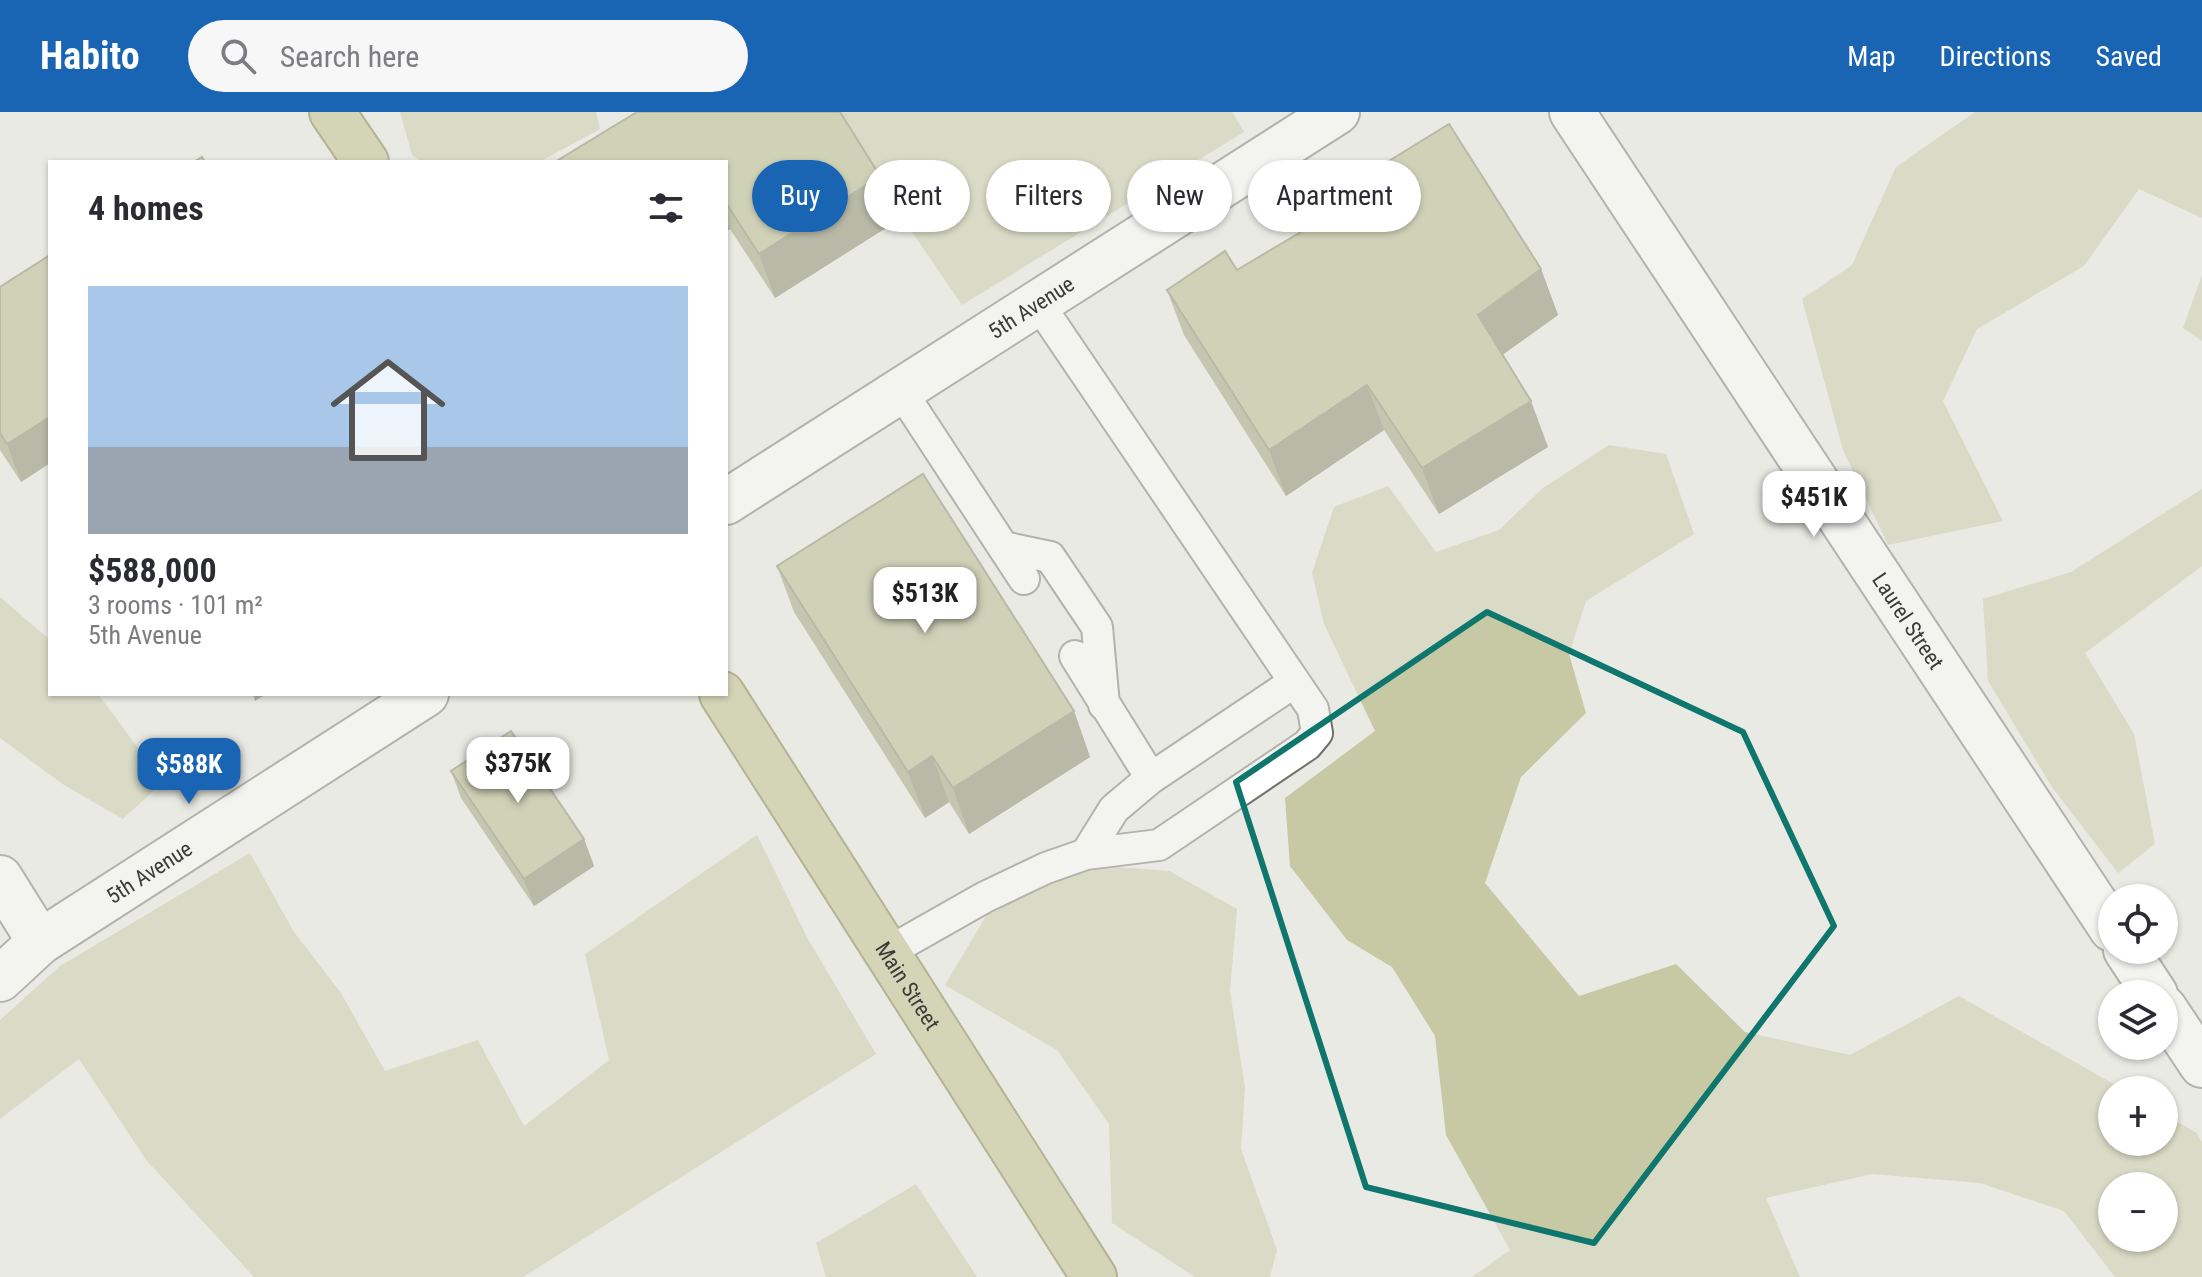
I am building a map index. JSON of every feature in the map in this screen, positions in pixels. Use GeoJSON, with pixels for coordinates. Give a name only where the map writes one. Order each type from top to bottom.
{"type":"FeatureCollection","features":[{"type":"Feature","properties":{"kind":"main road"},"geometry":{"type":"LineString","coordinates":[[332,112],[365,160]]}},
{"type":"Feature","properties":{"kind":"main road","name":"Main Street"},"geometry":{"type":"LineString","coordinates":[[723,696],[1094,1277]]}},
{"type":"Feature","properties":{"kind":"street","name":"5th Avenue"},"geometry":{"type":"LineString","coordinates":[[728,501],[1337,112]]}},
{"type":"Feature","properties":{"kind":"street","name":"Laurel Street"},"geometry":{"type":"LineString","coordinates":[[1572,112],[2098,908]]}},
{"type":"Feature","properties":{"kind":"street","name":"5th Avenue"},"geometry":{"type":"LineString","coordinates":[[0,979],[40,942],[423,696]]}},
{"type":"Feature","properties":{"kind":"street"},"geometry":{"type":"LineString","coordinates":[[0,878],[40,942]]}},
{"type":"Feature","properties":{"kind":"street"},"geometry":{"type":"LineString","coordinates":[[2178,1029],[2202,1065]]}},
{"type":"Feature","properties":{"kind":"lane"},"geometry":{"type":"LineString","coordinates":[[888,952],[985,897],[1046,868],[1086,854],[1159,845],[1307,745],[1317,733],[1313,709],[1038,303]]}},
{"type":"Feature","properties":{"kind":"lane"},"geometry":{"type":"LineString","coordinates":[[901,391],[1024,579]]}},
{"type":"Feature","properties":{"kind":"lane"},"geometry":{"type":"LineString","coordinates":[[1003,547],[1050,557],[1097,627],[1104,705]]}},
{"type":"Feature","properties":{"kind":"lane"},"geometry":{"type":"LineString","coordinates":[[1075,656],[1151,778]]}},
{"type":"Feature","properties":{"kind":"lane"},"geometry":{"type":"LineString","coordinates":[[1086,854],[1114,809],[1151,778],[1293,683]]}},
{"type":"Feature","properties":{"kind":"highlighted area"},"geometry":{"type":"Polygon","coordinates":[[[1487,612],[1743,732],[1834,926],[1594,1243],[1366,1187],[1236,782],[1487,612]]]}},
{"type":"Feature","properties":{"kind":"green space"},"geometry":{"type":"Polygon","coordinates":[[[400,112],[596,112],[600,129],[543,160],[420,160],[412,155],[400,112]]]}},
{"type":"Feature","properties":{"kind":"green space"},"geometry":{"type":"Polygon","coordinates":[[[830,112],[1232,112],[1244,132],[1198,160],[1127,160],[1127,204],[1111,214],[1111,160],[986,160],[986,232],[1081,232],[962,305],[912,232],[970,232],[970,160],[864,162],[830,112]]]}},
{"type":"Feature","properties":{"kind":"green space"},"geometry":{"type":"Polygon","coordinates":[[[1975,112],[2202,112],[2202,218],[2139,189],[2084,266],[1977,329],[1943,401],[2003,521],[1888,545],[1843,450],[1802,299],[1852,265],[1896,167],[1975,112]]]}},
{"type":"Feature","properties":{"kind":"green space"},"geometry":{"type":"Polygon","coordinates":[[[2202,275],[2202,341],[2183,328],[2202,275]]]}},
{"type":"Feature","properties":{"kind":"green space"},"geometry":{"type":"Polygon","coordinates":[[[1609,445],[1666,454],[1694,534],[1586,601],[1569,654],[1586,713],[1521,777],[1485,883],[1579,996],[1676,964],[1745,1032],[1850,1055],[1959,996],[2099,1076],[2098,1156],[2178,1156],[2178,1122],[2197,1133],[2202,1142],[2202,1277],[2115,1277],[2064,1211],[1980,1183],[1872,1174],[1766,1198],[1800,1277],[1472,1277],[1510,1250],[1446,1135],[1435,1036],[1392,967],[1347,940],[1290,866],[1285,798],[1375,731],[1324,624],[1312,573],[1334,507],[1388,486],[1436,552],[1499,530],[1543,488],[1609,445]]]}},
{"type":"Feature","properties":{"kind":"green space"},"geometry":{"type":"Polygon","coordinates":[[[2202,489],[2202,566],[2085,653],[2134,734],[2155,844],[2118,873],[2052,787],[1988,681],[1983,599],[2071,572],[2202,489]]]}},
{"type":"Feature","properties":{"kind":"green space"},"geometry":{"type":"Polygon","coordinates":[[[0,597],[48,638],[48,696],[99,696],[163,782],[123,819],[64,785],[0,738],[0,597]]]}},
{"type":"Feature","properties":{"kind":"green space"},"geometry":{"type":"Polygon","coordinates":[[[757,835],[808,939],[876,1054],[523,1277],[254,1277],[147,1161],[79,1059],[0,1119],[0,1020],[60,966],[250,853],[294,932],[341,993],[385,1071],[478,1040],[524,1126],[609,1060],[585,954],[757,835]]]}},
{"type":"Feature","properties":{"kind":"green space"},"geometry":{"type":"Polygon","coordinates":[[[1052,862],[1169,871],[1237,909],[1230,991],[1245,1088],[1241,1149],[1277,1250],[1270,1277],[1195,1277],[1112,1223],[1109,1124],[1057,1050],[945,985],[995,901],[1052,862]]]}},
{"type":"Feature","properties":{"kind":"green space"},"geometry":{"type":"Polygon","coordinates":[[[916,1184],[977,1277],[826,1277],[816,1243],[916,1184]]]}},
{"type":"Feature","properties":{"kind":"building"},"geometry":{"type":"Polygon","coordinates":[[[637,112],[840,112],[870,160],[864,160],[864,186],[848,197],[848,160],[752,160],[752,232],[793,232],[759,254],[728,206],[728,160],[558,160],[637,112]]]}},
{"type":"Feature","properties":{"kind":"building"},"geometry":{"type":"Polygon","coordinates":[[[1449,124],[1541,269],[1478,315],[1531,401],[1422,468],[1367,385],[1269,450],[1167,290],[1225,251],[1237,270],[1301,232],[1421,232],[1421,160],[1390,160],[1449,124]]]}},
{"type":"Feature","properties":{"kind":"building"},"geometry":{"type":"Polygon","coordinates":[[[48,256],[48,418],[7,444],[0,433],[0,287],[48,256]]]}},
{"type":"Feature","properties":{"kind":"building"},"geometry":{"type":"Polygon","coordinates":[[[923,474],[1074,711],[953,788],[932,756],[908,772],[777,566],[923,474]]]}},
{"type":"Feature","properties":{"kind":"building"},"geometry":{"type":"Polygon","coordinates":[[[511,731],[584,839],[524,879],[451,771],[511,731]]]}}]}
